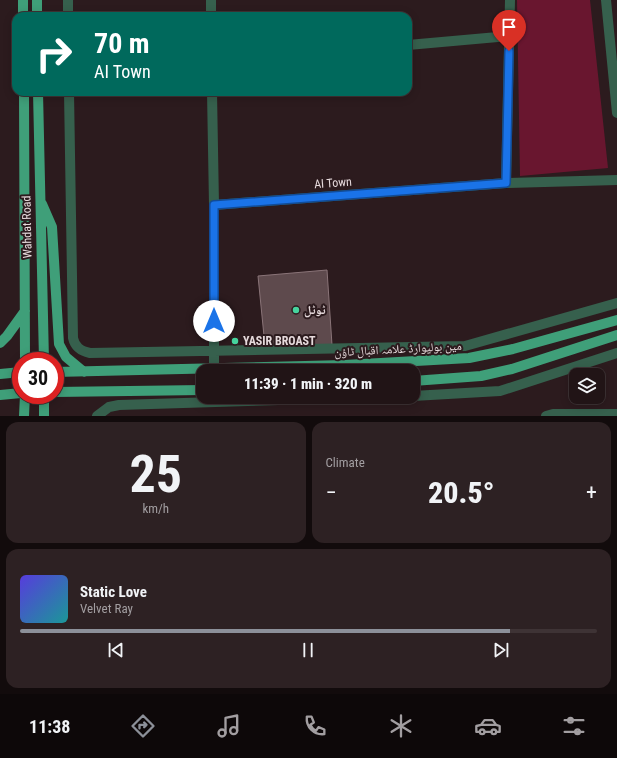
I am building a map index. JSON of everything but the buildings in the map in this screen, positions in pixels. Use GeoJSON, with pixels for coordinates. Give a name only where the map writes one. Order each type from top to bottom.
{"type":"FeatureCollection","features":[{"type":"Feature","properties":{"kind":"main road"},"geometry":{"type":"LineString","coordinates":[[23,0],[24,12]]}},
{"type":"Feature","properties":{"kind":"main road"},"geometry":{"type":"LineString","coordinates":[[37,0],[37,12]]}},
{"type":"Feature","properties":{"kind":"main road","name":"Wahdat Road"},"geometry":{"type":"LineString","coordinates":[[24,96],[24,352]]}},
{"type":"Feature","properties":{"kind":"main road","name":"Wahdat Road"},"geometry":{"type":"LineString","coordinates":[[38,96],[44,352]]}},
{"type":"Feature","properties":{"kind":"main road"},"geometry":{"type":"LineString","coordinates":[[40,200],[52,227],[59,344],[66,357],[84,372]]}},
{"type":"Feature","properties":{"kind":"main road"},"geometry":{"type":"LineString","coordinates":[[0,343],[8,336],[25,311]]}},
{"type":"Feature","properties":{"kind":"main road","name":"مین بولیوارڈ علامہ اقبال ٹاؤن"},"geometry":{"type":"LineString","coordinates":[[395,364],[469,358],[512,349],[617,320]]}},
{"type":"Feature","properties":{"kind":"main road"},"geometry":{"type":"LineString","coordinates":[[420,380],[481,376],[500,372],[617,335]]}},
{"type":"Feature","properties":{"kind":"main road","name":"مین بولیوارڈ علامہ اقبال ٹاؤن"},"geometry":{"type":"LineString","coordinates":[[64,372],[196,369]]}},
{"type":"Feature","properties":{"kind":"main road"},"geometry":{"type":"LineString","coordinates":[[0,374],[12,373]]}},
{"type":"Feature","properties":{"kind":"main road"},"geometry":{"type":"LineString","coordinates":[[64,392],[196,390]]}},
{"type":"Feature","properties":{"kind":"main road"},"geometry":{"type":"LineString","coordinates":[[0,395],[12,394]]}},
{"type":"Feature","properties":{"kind":"main road"},"geometry":{"type":"LineString","coordinates":[[24,404],[24,416]]}},
{"type":"Feature","properties":{"kind":"main road"},"geometry":{"type":"LineString","coordinates":[[44,404],[44,416]]}},
{"type":"Feature","properties":{"kind":"street"},"geometry":{"type":"LineString","coordinates":[[68,0],[68,12]]}},
{"type":"Feature","properties":{"kind":"street"},"geometry":{"type":"LineString","coordinates":[[211,0],[211,12]]}},
{"type":"Feature","properties":{"kind":"street"},"geometry":{"type":"LineString","coordinates":[[506,183],[510,0]]}},
{"type":"Feature","properties":{"kind":"street"},"geometry":{"type":"LineString","coordinates":[[606,0],[613,23],[617,113]]}},
{"type":"Feature","properties":{"kind":"street"},"geometry":{"type":"LineString","coordinates":[[412,45],[509,36]]}},
{"type":"Feature","properties":{"kind":"street"},"geometry":{"type":"LineString","coordinates":[[69,96],[73,338],[74,344],[78,349],[90,353],[465,346],[617,303]]}},
{"type":"Feature","properties":{"kind":"street"},"geometry":{"type":"LineString","coordinates":[[212,96],[214,364]]}},
{"type":"Feature","properties":{"kind":"street","name":"AI Town"},"geometry":{"type":"LineString","coordinates":[[214,205],[506,183],[617,180]]}},
{"type":"Feature","properties":{"kind":"street"},"geometry":{"type":"LineString","coordinates":[[420,396],[500,391],[617,353]]}},
{"type":"Feature","properties":{"kind":"street"},"geometry":{"type":"LineString","coordinates":[[159,391],[159,404]]}},
{"type":"Feature","properties":{"kind":"street"},"geometry":{"type":"LineString","coordinates":[[97,416],[109,407],[114,406],[196,403]]}},
{"type":"Feature","properties":{"kind":"street"},"geometry":{"type":"LineString","coordinates":[[546,416],[553,414],[617,414]]}},
{"type":"Feature","properties":{"kind":"shaded area"},"geometry":{"type":"Polygon","coordinates":[[[517,0],[590,0],[608,168],[520,176],[517,0]]]}},
{"type":"Feature","properties":{"kind":"place","name":"ٹوٹل"},"geometry":{"type":"Point","coordinates":[296,310]}},
{"type":"Feature","properties":{"kind":"place","name":"YASIR BROAST"},"geometry":{"type":"Point","coordinates":[235,341]}},
{"type":"Feature","properties":{"kind":"route"},"geometry":{"type":"LineString","coordinates":[[214,321],[214,205],[506,183],[509,51]]}}]}
